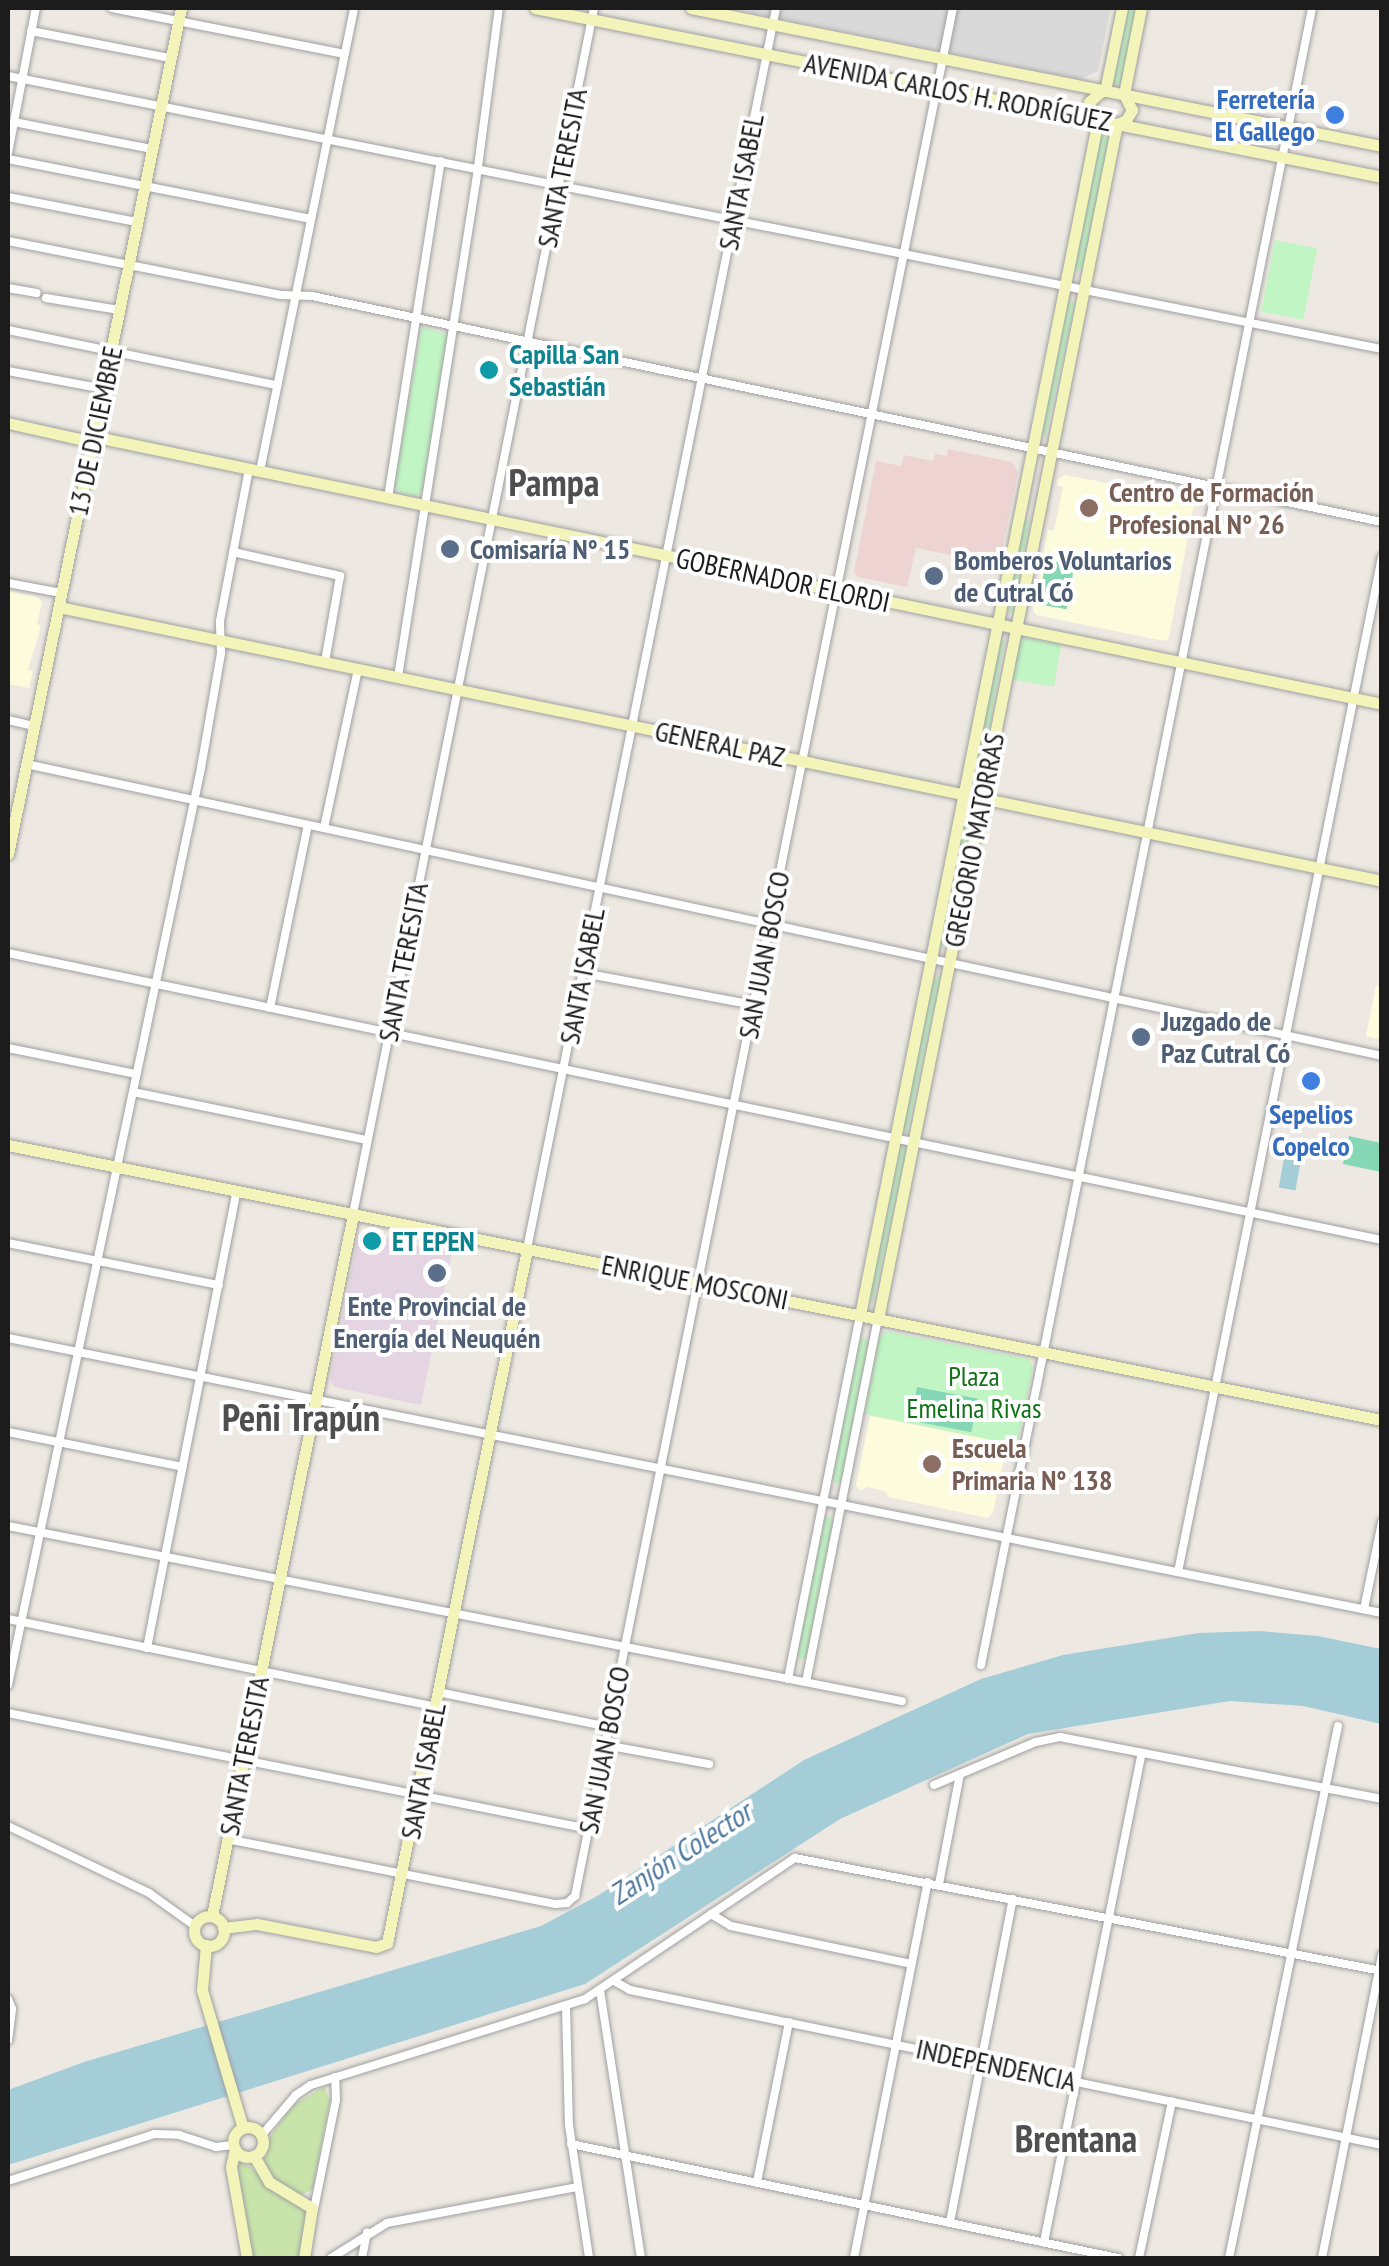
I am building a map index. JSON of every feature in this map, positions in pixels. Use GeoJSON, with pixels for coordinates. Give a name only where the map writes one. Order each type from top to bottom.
{"type":"FeatureCollection","features":[{"type":"Feature","properties":{"kind":"main road","name":"AVENIDA CARLOS H. RODRÍGUEZ"},"geometry":{"type":"LineString","coordinates":[[535,8],[593,13],[767,54],[1382,177]]}},
{"type":"Feature","properties":{"kind":"main road","name":"AVENIDA CARLOS H. RODRÍGUEZ"},"geometry":{"type":"LineString","coordinates":[[691,8],[1382,146]]}},
{"type":"Feature","properties":{"kind":"main road","name":"GREGORIO MATORRAS"},"geometry":{"type":"LineString","coordinates":[[860,1316],[1098,120],[1091,114],[1089,102],[1104,90],[1122,8]]}},
{"type":"Feature","properties":{"kind":"main road","name":"GREGORIO MATORRAS"},"geometry":{"type":"LineString","coordinates":[[878,1319],[1117,124],[1131,112],[1131,103],[1124,94],[1141,8]]}},
{"type":"Feature","properties":{"kind":"main road","name":"13 DE DICIEMBRE"},"geometry":{"type":"LineString","coordinates":[[8,854],[179,14]]}},
{"type":"Feature","properties":{"kind":"main road","name":"GOBERNADOR ELORDI"},"geometry":{"type":"LineString","coordinates":[[8,423],[255,470],[1382,704]]}},
{"type":"Feature","properties":{"kind":"main road","name":"GENERAL PAZ"},"geometry":{"type":"LineString","coordinates":[[60,600],[220,640],[1382,882]]}},
{"type":"Feature","properties":{"kind":"main road","name":"ENRIQUE MOSCONI"},"geometry":{"type":"LineString","coordinates":[[8,1145],[1382,1420]]}},
{"type":"Feature","properties":{"kind":"main road","name":"SANTA TERESITA"},"geometry":{"type":"LineString","coordinates":[[212,1916],[352,1214]]}},
{"type":"Feature","properties":{"kind":"main road","name":"SANTA ISABEL"},"geometry":{"type":"LineString","coordinates":[[224,1928],[257,1924],[376,1947],[386,1945],[527,1249]]}},
{"type":"Feature","properties":{"kind":"main road"},"geometry":{"type":"LineString","coordinates":[[212,1916],[224,1928],[219,1941],[206,1945],[197,1939],[195,1926],[202,1918],[212,1916]]}},
{"type":"Feature","properties":{"kind":"main road"},"geometry":{"type":"LineString","coordinates":[[206,1945],[201,1984],[243,2128]]}},
{"type":"Feature","properties":{"kind":"main road"},"geometry":{"type":"LineString","coordinates":[[234,2147],[244,2156],[254,2156],[261,2149],[261,2136],[254,2129],[243,2128],[235,2135],[231,2167],[247,2258]]}},
{"type":"Feature","properties":{"kind":"main road"},"geometry":{"type":"LineString","coordinates":[[254,2156],[269,2182],[308,2203],[313,2214],[304,2258]]}},
{"type":"Feature","properties":{"kind":"street"},"geometry":{"type":"LineString","coordinates":[[36,8],[8,156],[311,219]]}},
{"type":"Feature","properties":{"kind":"street"},"geometry":{"type":"LineString","coordinates":[[112,8],[179,14],[344,54]]}},
{"type":"Feature","properties":{"kind":"street"},"geometry":{"type":"LineString","coordinates":[[8,1686],[194,800],[233,552],[278,384],[354,8]]}},
{"type":"Feature","properties":{"kind":"street"},"geometry":{"type":"LineString","coordinates":[[398,677],[478,168],[498,8]]}},
{"type":"Feature","properties":{"kind":"street","name":"SANTA ISABEL"},"geometry":{"type":"LineString","coordinates":[[527,1249],[776,8]]}},
{"type":"Feature","properties":{"kind":"street","name":"SAN JUAN BOSCO"},"geometry":{"type":"LineString","coordinates":[[402,1874],[556,1904],[570,1902],[589,1828],[954,8]]}},
{"type":"Feature","properties":{"kind":"street"},"geometry":{"type":"LineString","coordinates":[[981,1665],[1312,8]]}},
{"type":"Feature","properties":{"kind":"street","name":"SANTA TERESITA"},"geometry":{"type":"LineString","coordinates":[[352,1214],[593,13]]}},
{"type":"Feature","properties":{"kind":"street"},"geometry":{"type":"LineString","coordinates":[[31,32],[170,58]]}},
{"type":"Feature","properties":{"kind":"street"},"geometry":{"type":"LineString","coordinates":[[8,76],[1382,349]]}},
{"type":"Feature","properties":{"kind":"street"},"geometry":{"type":"LineString","coordinates":[[14,122],[152,149]]}},
{"type":"Feature","properties":{"kind":"street"},"geometry":{"type":"LineString","coordinates":[[388,498],[441,161]]}},
{"type":"Feature","properties":{"kind":"street"},"geometry":{"type":"LineString","coordinates":[[8,197],[137,222]]}},
{"type":"Feature","properties":{"kind":"street"},"geometry":{"type":"LineString","coordinates":[[8,241],[416,318],[1382,522]]}},
{"type":"Feature","properties":{"kind":"street"},"geometry":{"type":"LineString","coordinates":[[8,288],[37,293]]}},
{"type":"Feature","properties":{"kind":"street"},"geometry":{"type":"LineString","coordinates":[[46,298],[120,310]]}},
{"type":"Feature","properties":{"kind":"street"},"geometry":{"type":"LineString","coordinates":[[8,330],[278,384]]}},
{"type":"Feature","properties":{"kind":"street"},"geometry":{"type":"LineString","coordinates":[[8,370],[104,388]]}},
{"type":"Feature","properties":{"kind":"street"},"geometry":{"type":"LineString","coordinates":[[233,552],[340,576],[325,662]]}},
{"type":"Feature","properties":{"kind":"street"},"geometry":{"type":"LineString","coordinates":[[1178,1572],[1382,556]]}},
{"type":"Feature","properties":{"kind":"street"},"geometry":{"type":"LineString","coordinates":[[8,582],[60,600]]}},
{"type":"Feature","properties":{"kind":"street"},"geometry":{"type":"LineString","coordinates":[[324,828],[358,669]]}},
{"type":"Feature","properties":{"kind":"street"},"geometry":{"type":"LineString","coordinates":[[8,720],[34,726]]}},
{"type":"Feature","properties":{"kind":"street"},"geometry":{"type":"LineString","coordinates":[[26,764],[1382,1056]]}},
{"type":"Feature","properties":{"kind":"street"},"geometry":{"type":"LineString","coordinates":[[270,1008],[308,825]]}},
{"type":"Feature","properties":{"kind":"street"},"geometry":{"type":"LineString","coordinates":[[8,953],[1382,1240]]}},
{"type":"Feature","properties":{"kind":"street"},"geometry":{"type":"LineString","coordinates":[[582,973],[754,1005]]}},
{"type":"Feature","properties":{"kind":"street"},"geometry":{"type":"LineString","coordinates":[[8,1048],[136,1074]]}},
{"type":"Feature","properties":{"kind":"street"},"geometry":{"type":"LineString","coordinates":[[133,1092],[367,1140]]}},
{"type":"Feature","properties":{"kind":"street"},"geometry":{"type":"LineString","coordinates":[[147,1648],[237,1191]]}},
{"type":"Feature","properties":{"kind":"street"},"geometry":{"type":"LineString","coordinates":[[8,1242],[219,1285]]}},
{"type":"Feature","properties":{"kind":"street","name":"GREGORIO MATORRAS"},"geometry":{"type":"LineString","coordinates":[[788,1679],[860,1316]]}},
{"type":"Feature","properties":{"kind":"street","name":"GREGORIO MATORRAS"},"geometry":{"type":"LineString","coordinates":[[806,1682],[878,1319]]}},
{"type":"Feature","properties":{"kind":"street"},"geometry":{"type":"LineString","coordinates":[[8,1338],[1382,1612]]}},
{"type":"Feature","properties":{"kind":"street"},"geometry":{"type":"LineString","coordinates":[[8,1432],[183,1467]]}},
{"type":"Feature","properties":{"kind":"street"},"geometry":{"type":"LineString","coordinates":[[1364,1609],[1382,1522]]}},
{"type":"Feature","properties":{"kind":"street"},"geometry":{"type":"LineString","coordinates":[[8,1526],[902,1701]]}},
{"type":"Feature","properties":{"kind":"street"},"geometry":{"type":"LineString","coordinates":[[8,1618],[435,1708]]}},
{"type":"Feature","properties":{"kind":"street"},"geometry":{"type":"LineString","coordinates":[[438,1692],[609,1728]]}},
{"type":"Feature","properties":{"kind":"street"},"geometry":{"type":"LineString","coordinates":[[8,1713],[589,1828]]}},
{"type":"Feature","properties":{"kind":"street"},"geometry":{"type":"LineString","coordinates":[[1230,2258],[1338,1726]]}},
{"type":"Feature","properties":{"kind":"street"},"geometry":{"type":"LineString","coordinates":[[934,1785],[1047,1738],[1382,1799]]}},
{"type":"Feature","properties":{"kind":"street"},"geometry":{"type":"LineString","coordinates":[[605,1745],[709,1764]]}},
{"type":"Feature","properties":{"kind":"street"},"geometry":{"type":"LineString","coordinates":[[1044,2242],[1142,1753]]}},
{"type":"Feature","properties":{"kind":"street"},"geometry":{"type":"LineString","coordinates":[[938,1884],[960,1774]]}},
{"type":"Feature","properties":{"kind":"street"},"geometry":{"type":"LineString","coordinates":[[8,1826],[149,1893],[195,1926]]}},
{"type":"Feature","properties":{"kind":"street"},"geometry":{"type":"LineString","coordinates":[[227,1839],[402,1874]]}},
{"type":"Feature","properties":{"kind":"street"},"geometry":{"type":"LineString","coordinates":[[261,2136],[301,2091],[566,2006],[600,1990],[795,1858],[1380,1970]]}},
{"type":"Feature","properties":{"kind":"street"},"geometry":{"type":"LineString","coordinates":[[854,2258],[928,1882]]}},
{"type":"Feature","properties":{"kind":"street"},"geometry":{"type":"LineString","coordinates":[[950,2222],[1013,1899]]}},
{"type":"Feature","properties":{"kind":"street"},"geometry":{"type":"LineString","coordinates":[[711,1914],[727,1925],[912,1964]]}},
{"type":"Feature","properties":{"kind":"street"},"geometry":{"type":"LineString","coordinates":[[1322,2258],[1382,1955]]}},
{"type":"Feature","properties":{"kind":"street","name":"INDEPENDENCIA"},"geometry":{"type":"LineString","coordinates":[[614,1981],[630,1990],[1382,2145]]}},
{"type":"Feature","properties":{"kind":"street"},"geometry":{"type":"LineString","coordinates":[[600,1990],[641,2258]]}},
{"type":"Feature","properties":{"kind":"street"},"geometry":{"type":"LineString","coordinates":[[8,1999],[12,2009],[8,2040]]}},
{"type":"Feature","properties":{"kind":"street"},"geometry":{"type":"LineString","coordinates":[[566,2006],[571,2144],[588,2258]]}},
{"type":"Feature","properties":{"kind":"street"},"geometry":{"type":"LineString","coordinates":[[757,2182],[789,2022]]}},
{"type":"Feature","properties":{"kind":"street"},"geometry":{"type":"LineString","coordinates":[[313,2214],[336,2100],[336,2077]]}},
{"type":"Feature","properties":{"kind":"street"},"geometry":{"type":"LineString","coordinates":[[1139,2258],[1172,2102]]}},
{"type":"Feature","properties":{"kind":"street"},"geometry":{"type":"LineString","coordinates":[[8,2180],[154,2134],[234,2147]]}},
{"type":"Feature","properties":{"kind":"street"},"geometry":{"type":"LineString","coordinates":[[571,2144],[1118,2258]]}},
{"type":"Feature","properties":{"kind":"street"},"geometry":{"type":"LineString","coordinates":[[331,2258],[368,2232],[398,2220],[577,2187]]}},
{"type":"Feature","properties":{"kind":"street"},"geometry":{"type":"LineString","coordinates":[[362,2258],[368,2232]]}},
{"type":"Feature","properties":{"kind":"shaded area"},"geometry":{"type":"Polygon","coordinates":[[[729,8],[1111,8],[1098,71],[1081,79],[729,8]]]}},
{"type":"Feature","properties":{"kind":"shaded area"},"geometry":{"type":"Polygon","coordinates":[[[948,449],[1012,462],[1018,472],[999,565],[916,548],[907,587],[858,577],[854,572],[876,461],[901,466],[904,455],[933,461],[935,454],[947,456],[948,449]]]}},
{"type":"Feature","properties":{"kind":"shaded area"},"geometry":{"type":"Polygon","coordinates":[[[1065,475],[1191,499],[1194,504],[1169,638],[1164,641],[1036,615],[1033,610],[1048,530],[1054,530],[1063,487],[1057,485],[1058,479],[1065,475]]]}},
{"type":"Feature","properties":{"kind":"shaded area"},"geometry":{"type":"Polygon","coordinates":[[[8,591],[38,597],[42,602],[37,624],[41,626],[28,670],[33,671],[29,688],[8,684],[8,591]]]}},
{"type":"Feature","properties":{"kind":"shaded area"},"geometry":{"type":"Polygon","coordinates":[[[1376,985],[1381,987],[1381,1040],[1366,1036],[1376,985]]]}},
{"type":"Feature","properties":{"kind":"shaded area"},"geometry":{"type":"Polygon","coordinates":[[[364,1234],[452,1252],[421,1405],[334,1387],[330,1380],[358,1237],[364,1234]]]}},
{"type":"Feature","properties":{"kind":"shaded area","name":"Escuela Primaria N° 138"},"geometry":{"type":"Polygon","coordinates":[[[870,1416],[1007,1443],[993,1513],[987,1518],[889,1497],[885,1491],[867,1487],[861,1491],[856,1485],[870,1416]]]}},
{"type":"Feature","properties":{"kind":"green space"},"geometry":{"type":"Polygon","coordinates":[[[1127,8],[1137,8],[1122,81],[1116,85],[1112,79],[1127,8]]]}},
{"type":"Feature","properties":{"kind":"green space"},"geometry":{"type":"Polygon","coordinates":[[[1106,129],[1111,135],[1083,269],[1077,271],[1074,266],[1100,133],[1106,129]]]}},
{"type":"Feature","properties":{"kind":"green space"},"geometry":{"type":"Polygon","coordinates":[[[1275,240],[1317,248],[1303,320],[1261,312],[1275,240]]]}},
{"type":"Feature","properties":{"kind":"green space"},"geometry":{"type":"Polygon","coordinates":[[[1067,302],[1075,303],[1046,436],[1041,432],[1067,302]]]}},
{"type":"Feature","properties":{"kind":"green space"},"geometry":{"type":"Polygon","coordinates":[[[422,326],[448,335],[423,491],[416,496],[399,493],[394,483],[422,326]]]}},
{"type":"Feature","properties":{"kind":"green space"},"geometry":{"type":"Polygon","coordinates":[[[1030,519],[1011,613],[1006,608],[1023,522],[1030,519]]]}},
{"type":"Feature","properties":{"kind":"green space"},"geometry":{"type":"Polygon","coordinates":[[[1046,560],[1075,565],[1067,609],[1038,604],[1046,560]]]}},
{"type":"Feature","properties":{"kind":"green space"},"geometry":{"type":"Polygon","coordinates":[[[1020,637],[1061,644],[1054,687],[1013,679],[1020,637]]]}},
{"type":"Feature","properties":{"kind":"green space"},"geometry":{"type":"Polygon","coordinates":[[[1005,640],[980,782],[976,783],[972,778],[999,643],[1005,640]]]}},
{"type":"Feature","properties":{"kind":"green space"},"geometry":{"type":"Polygon","coordinates":[[[974,815],[944,948],[939,943],[964,816],[974,815]]]}},
{"type":"Feature","properties":{"kind":"green space"},"geometry":{"type":"Polygon","coordinates":[[[941,977],[907,1133],[902,1129],[932,980],[941,977]]]}},
{"type":"Feature","properties":{"kind":"green space"},"geometry":{"type":"Polygon","coordinates":[[[1349,1136],[1381,1143],[1381,1172],[1343,1164],[1349,1136]]]}},
{"type":"Feature","properties":{"kind":"green space"},"geometry":{"type":"Polygon","coordinates":[[[898,1149],[907,1149],[873,1303],[868,1298],[898,1149]]]}},
{"type":"Feature","properties":{"kind":"green space","name":"Plaza Emelina Rivas"},"geometry":{"type":"Polygon","coordinates":[[[885,1331],[1029,1359],[1033,1368],[1017,1445],[865,1414],[879,1339],[885,1331]]]}},
{"type":"Feature","properties":{"kind":"green space"},"geometry":{"type":"Polygon","coordinates":[[[865,1337],[869,1343],[842,1481],[836,1484],[832,1478],[859,1341],[865,1337]]]}},
{"type":"Feature","properties":{"kind":"green space"},"geometry":{"type":"Polygon","coordinates":[[[917,1387],[978,1399],[971,1432],[911,1420],[917,1387]]]}},
{"type":"Feature","properties":{"kind":"green space"},"geometry":{"type":"Polygon","coordinates":[[[830,1516],[833,1521],[807,1656],[801,1660],[797,1655],[823,1519],[830,1516]]]}},
{"type":"Feature","properties":{"kind":"green space"},"geometry":{"type":"Polygon","coordinates":[[[324,2087],[330,2100],[313,2189],[301,2195],[277,2182],[264,2161],[270,2137],[293,2105],[324,2087]]]}},
{"type":"Feature","properties":{"kind":"green space"},"geometry":{"type":"Polygon","coordinates":[[[237,2162],[251,2167],[273,2191],[306,2209],[299,2258],[252,2258],[237,2162]]]}},
{"type":"Feature","properties":{"kind":"water"},"geometry":{"type":"Polygon","coordinates":[[[1285,1152],[1302,1155],[1295,1190],[1279,1187],[1285,1152]]]}},
{"type":"Feature","properties":{"kind":"water","name":"Zanjón Colector"},"geometry":{"type":"Polygon","coordinates":[[[1259,1631],[1318,1636],[1381,1649],[1381,1724],[1303,1706],[1230,1701],[1028,1734],[840,1819],[585,1984],[8,2165],[8,2090],[84,2062],[541,1926],[599,1895],[804,1760],[981,1679],[1063,1655],[1199,1633],[1259,1631]]]}},
{"type":"Feature","properties":{"kind":"place","name":"Ferretería El Gallego"},"geometry":{"type":"Point","coordinates":[1335,115]}},
{"type":"Feature","properties":{"kind":"place","name":"Capilla San Sebastián"},"geometry":{"type":"Point","coordinates":[489,370]}},
{"type":"Feature","properties":{"kind":"place","name":"Centro de Formación Profesional N° 26"},"geometry":{"type":"Point","coordinates":[1089,508]}},
{"type":"Feature","properties":{"kind":"place","name":"Comisaría N° 15"},"geometry":{"type":"Point","coordinates":[450,549]}},
{"type":"Feature","properties":{"kind":"place","name":"Bomberos Voluntarios de Cutral Có"},"geometry":{"type":"Point","coordinates":[934,576]}},
{"type":"Feature","properties":{"kind":"place","name":"Juzgado de Paz Cutral Có"},"geometry":{"type":"Point","coordinates":[1141,1037]}},
{"type":"Feature","properties":{"kind":"place","name":"Sepelios Copelco"},"geometry":{"type":"Point","coordinates":[1311,1081]}},
{"type":"Feature","properties":{"kind":"place","name":"ET EPEN"},"geometry":{"type":"Point","coordinates":[372,1241]}},
{"type":"Feature","properties":{"kind":"place","name":"Ente Provincial de Energía del Neuquén"},"geometry":{"type":"Point","coordinates":[437,1273]}},
{"type":"Feature","properties":{"kind":"place","name":"Escuela Primaria N° 138"},"geometry":{"type":"Point","coordinates":[932,1464]}},
{"type":"Feature","properties":{"kind":"district","name":"Pampa"},"geometry":{"type":"Point","coordinates":[554,482]}},
{"type":"Feature","properties":{"kind":"district","name":"Peñi Trapún"},"geometry":{"type":"Point","coordinates":[301,1417]}},
{"type":"Feature","properties":{"kind":"district","name":"Brentana"},"geometry":{"type":"Point","coordinates":[1076,2138]}}]}
